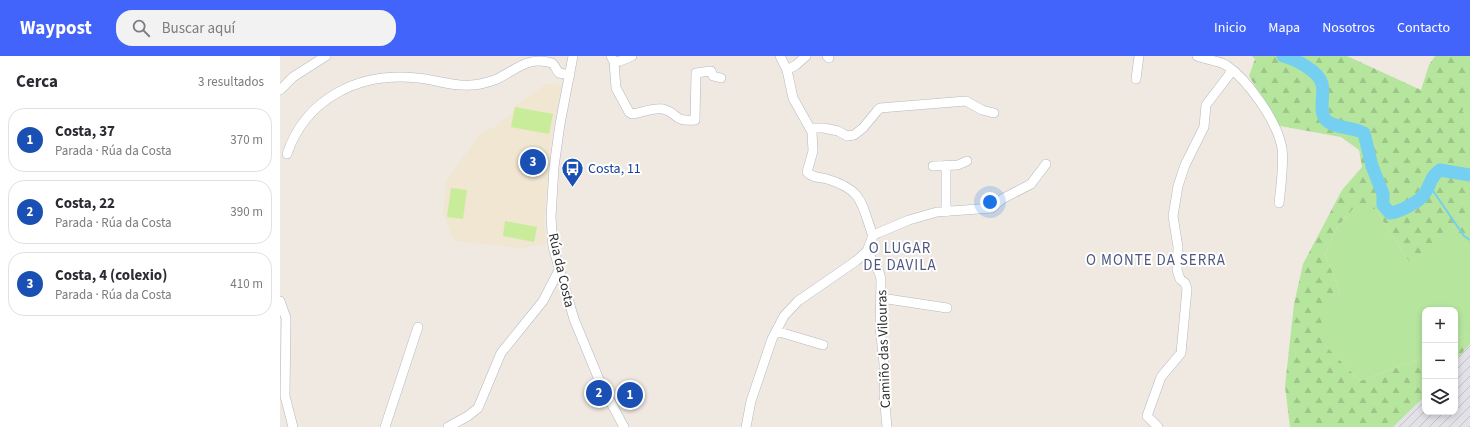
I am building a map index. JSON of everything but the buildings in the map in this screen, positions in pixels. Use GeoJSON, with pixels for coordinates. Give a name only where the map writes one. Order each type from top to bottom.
{"type":"FeatureCollection","features":[{"type":"Feature","properties":{"kind":"street"},"geometry":{"type":"LineString","coordinates":[[280,90],[293,77],[326,56]]}},
{"type":"Feature","properties":{"kind":"street"},"geometry":{"type":"LineString","coordinates":[[287,154],[291,141],[312,112],[327,98],[356,85],[395,77],[416,78],[458,85],[485,83],[498,78],[531,56],[552,62],[559,73],[570,75]]}},
{"type":"Feature","properties":{"kind":"street","name":"Rúa da Costa"},"geometry":{"type":"LineString","coordinates":[[572,56],[570,75],[560,124],[551,204],[552,232],[559,270],[581,338],[600,382],[624,427]]}},
{"type":"Feature","properties":{"kind":"street"},"geometry":{"type":"LineString","coordinates":[[632,56],[620,61],[613,59],[616,88],[629,112],[632,114],[661,109],[668,111],[679,120],[695,120],[694,93],[696,72],[711,71],[713,76],[721,78]]}},
{"type":"Feature","properties":{"kind":"street"},"geometry":{"type":"LineString","coordinates":[[780,56],[786,70],[793,98],[811,128],[813,151],[807,172],[812,177],[835,182],[854,192],[863,207],[873,236]]}},
{"type":"Feature","properties":{"kind":"street"},"geometry":{"type":"LineString","coordinates":[[786,70],[806,56]]}},
{"type":"Feature","properties":{"kind":"street"},"geometry":{"type":"LineString","coordinates":[[1136,79],[1139,56]]}},
{"type":"Feature","properties":{"kind":"street"},"geometry":{"type":"LineString","coordinates":[[1196,56],[1218,62],[1244,81],[1275,126],[1282,148],[1282,176],[1279,203]]}},
{"type":"Feature","properties":{"kind":"street"},"geometry":{"type":"LineString","coordinates":[[1158,427],[1147,416],[1161,377],[1181,353],[1187,289],[1185,283],[1180,279],[1177,270],[1178,247],[1173,216],[1178,186],[1185,165],[1204,127],[1206,104],[1232,71]]}},
{"type":"Feature","properties":{"kind":"street"},"geometry":{"type":"LineString","coordinates":[[811,128],[824,128],[838,131],[847,136],[854,135],[863,128],[876,110],[909,105],[966,102],[982,110],[994,113]]}},
{"type":"Feature","properties":{"kind":"street"},"geometry":{"type":"LineString","coordinates":[[933,166],[958,164],[966,161]]}},
{"type":"Feature","properties":{"kind":"street"},"geometry":{"type":"LineString","coordinates":[[746,427],[751,401],[776,331],[784,316],[798,301],[867,251],[873,236],[890,227],[910,220],[946,212],[992,208],[1002,199],[1031,184],[1046,164]]}},
{"type":"Feature","properties":{"kind":"street"},"geometry":{"type":"LineString","coordinates":[[946,165],[946,212]]}},
{"type":"Feature","properties":{"kind":"street","name":"Camiño das Vilouras"},"geometry":{"type":"LineString","coordinates":[[867,251],[879,272],[881,298],[880,327],[885,373],[884,394],[887,427]]}},
{"type":"Feature","properties":{"kind":"street"},"geometry":{"type":"LineString","coordinates":[[448,427],[468,416],[478,408],[501,353],[544,301],[559,270]]}},
{"type":"Feature","properties":{"kind":"street"},"geometry":{"type":"LineString","coordinates":[[881,298],[947,308]]}},
{"type":"Feature","properties":{"kind":"street"},"geometry":{"type":"LineString","coordinates":[[280,301],[286,318],[285,396],[293,427]]}},
{"type":"Feature","properties":{"kind":"street"},"geometry":{"type":"LineString","coordinates":[[385,427],[418,327]]}},
{"type":"Feature","properties":{"kind":"street"},"geometry":{"type":"LineString","coordinates":[[776,331],[823,345]]}},
{"type":"Feature","properties":{"kind":"shaded area"},"geometry":{"type":"Polygon","coordinates":[[[546,84],[562,85],[551,140],[544,222],[546,244],[520,248],[454,241],[443,214],[446,181],[480,134],[502,123],[501,120],[510,116],[515,106],[546,84]]]}},
{"type":"Feature","properties":{"kind":"shaded area"},"geometry":{"type":"Polygon","coordinates":[[[1470,344],[1470,427],[1393,427],[1422,399],[1422,415],[1458,415],[1458,358],[1470,344]]]}},
{"type":"Feature","properties":{"kind":"green space"},"geometry":{"type":"Polygon","coordinates":[[[1252,56],[1347,56],[1421,90],[1429,65],[1435,56],[1470,56],[1470,102],[1462,111],[1470,118],[1470,249],[1446,230],[1410,263],[1375,209],[1353,209],[1337,227],[1325,254],[1340,292],[1321,315],[1324,344],[1360,381],[1422,358],[1422,399],[1393,427],[1290,427],[1285,386],[1294,304],[1303,264],[1342,190],[1362,167],[1359,150],[1341,137],[1280,126],[1249,76],[1255,59],[1252,56]]]}},
{"type":"Feature","properties":{"kind":"green space"},"geometry":{"type":"Polygon","coordinates":[[[1470,102],[1470,118],[1462,111],[1470,102]]]}},
{"type":"Feature","properties":{"kind":"green space"},"geometry":{"type":"Polygon","coordinates":[[[515,107],[553,114],[549,134],[511,127],[515,107]]]}},
{"type":"Feature","properties":{"kind":"green space"},"geometry":{"type":"Polygon","coordinates":[[[451,188],[467,190],[463,219],[447,217],[451,188]]]}},
{"type":"Feature","properties":{"kind":"green space"},"geometry":{"type":"Polygon","coordinates":[[[1353,209],[1375,209],[1410,263],[1446,229],[1470,249],[1470,332],[1458,338],[1458,307],[1422,307],[1422,358],[1360,381],[1323,343],[1320,315],[1340,292],[1325,254],[1337,227],[1353,209]]]}},
{"type":"Feature","properties":{"kind":"green space"},"geometry":{"type":"Polygon","coordinates":[[[505,221],[537,227],[534,242],[503,236],[505,221]]]}},
{"type":"Feature","properties":{"kind":"green space"},"geometry":{"type":"Polygon","coordinates":[[[1470,332],[1470,344],[1458,358],[1458,343],[1458,338],[1470,332]]]}},
{"type":"Feature","properties":{"kind":"waterway"},"geometry":{"type":"LineString","coordinates":[[1283,56],[1306,66],[1320,79],[1323,88],[1322,112],[1329,123],[1364,133],[1372,166],[1383,194],[1383,205],[1390,213],[1404,209],[1419,200],[1425,193],[1434,175],[1440,170],[1470,175]]}},
{"type":"Feature","properties":{"kind":"waterway"},"geometry":{"type":"LineString","coordinates":[[1429,185],[1464,236],[1470,240]]}},
{"type":"Feature","properties":{"kind":"place","name":"Costa, 4 (colexio)"},"geometry":{"type":"Point","coordinates":[533,162]}},
{"type":"Feature","properties":{"kind":"place","name":"Costa, 11"},"geometry":{"type":"Point","coordinates":[573,188]}},
{"type":"Feature","properties":{"kind":"place","name":"Costa, 22"},"geometry":{"type":"Point","coordinates":[599,393]}},
{"type":"Feature","properties":{"kind":"place","name":"Costa, 37"},"geometry":{"type":"Point","coordinates":[630,395]}},
{"type":"Feature","properties":{"kind":"district","name":"O LUGAR DE DAVILA"},"geometry":{"type":"Point","coordinates":[900,256]}},
{"type":"Feature","properties":{"kind":"district","name":"O MONTE DA SERRA"},"geometry":{"type":"Point","coordinates":[1156,260]}}]}
